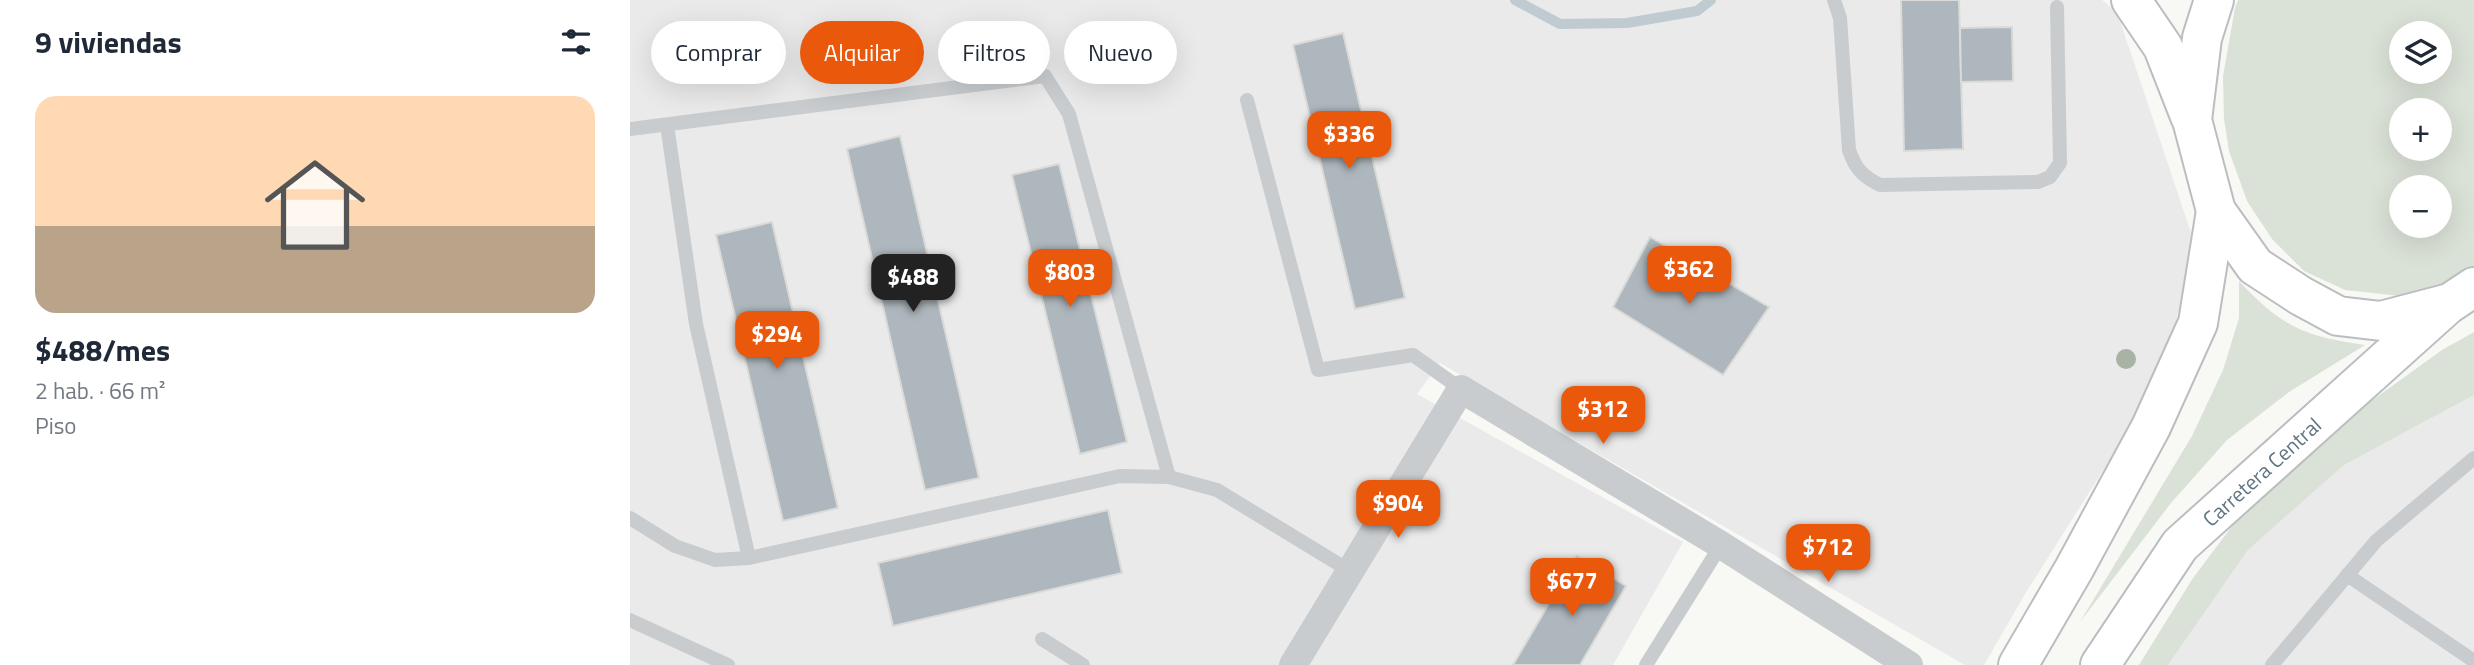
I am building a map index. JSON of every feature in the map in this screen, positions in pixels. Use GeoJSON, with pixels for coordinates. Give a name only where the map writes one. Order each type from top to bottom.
{"type":"FeatureCollection","features":[{"type":"Feature","properties":{"kind":"highway"},"geometry":{"type":"LineString","coordinates":[[2132,0],[2162,47],[2192,120]]}},
{"type":"Feature","properties":{"kind":"highway","name":"Carretera Central"},"geometry":{"type":"LineString","coordinates":[[2214,0],[2202,38],[2192,120],[2216,211],[2255,266],[2338,316],[2381,321],[2462,295]]}},
{"type":"Feature","properties":{"kind":"highway","name":"Carretera Central"},"geometry":{"type":"LineString","coordinates":[[2018,665],[2151,427],[2198,323],[2216,211]]}},
{"type":"Feature","properties":{"kind":"highway","name":"Carretera Central"},"geometry":{"type":"LineString","coordinates":[[2100,665],[2180,545],[2462,295]]}},
{"type":"Feature","properties":{"kind":"street"},"geometry":{"type":"LineString","coordinates":[[1293,665],[1461,389],[1721,545],[1909,665]]}},
{"type":"Feature","properties":{"kind":"lane"},"geometry":{"type":"LineString","coordinates":[[1834,0],[1840,18],[1849,150],[1854,165],[1863,176],[1880,185],[2038,182],[2050,177],[2060,163],[2057,7]]}},
{"type":"Feature","properties":{"kind":"lane"},"geometry":{"type":"LineString","coordinates":[[630,129],[1045,76],[1069,114],[1168,477]]}},
{"type":"Feature","properties":{"kind":"lane"},"geometry":{"type":"LineString","coordinates":[[1247,100],[1318,370],[1413,355],[1461,389]]}},
{"type":"Feature","properties":{"kind":"lane"},"geometry":{"type":"LineString","coordinates":[[667,125],[696,324],[749,558]]}},
{"type":"Feature","properties":{"kind":"lane"},"geometry":{"type":"LineString","coordinates":[[2272,665],[2376,541],[2474,458]]}},
{"type":"Feature","properties":{"kind":"lane"},"geometry":{"type":"LineString","coordinates":[[630,519],[676,546],[715,559],[749,558],[1121,476],[1168,477],[1217,490],[1350,571]]}},
{"type":"Feature","properties":{"kind":"lane"},"geometry":{"type":"LineString","coordinates":[[1646,665],[1721,545]]}},
{"type":"Feature","properties":{"kind":"lane"},"geometry":{"type":"LineString","coordinates":[[2347,575],[2474,661]]}},
{"type":"Feature","properties":{"kind":"lane"},"geometry":{"type":"LineString","coordinates":[[630,620],[728,665]]}},
{"type":"Feature","properties":{"kind":"lane"},"geometry":{"type":"LineString","coordinates":[[1042,639],[1083,665]]}},
{"type":"Feature","properties":{"kind":"shaded area"},"geometry":{"type":"Polygon","coordinates":[[[630,0],[2102,0],[2117,12],[2191,233],[2181,303],[2165,358],[2121,442],[2025,594],[1984,665],[1965,665],[1440,363],[1417,394],[1683,542],[1613,665],[630,665],[630,0]]]}},
{"type":"Feature","properties":{"kind":"shaded area"},"geometry":{"type":"Polygon","coordinates":[[[2238,0],[2474,0],[2474,271],[2455,284],[2400,296],[2345,290],[2304,271],[2272,239],[2247,201],[2229,151],[2224,119],[2223,76],[2238,0]]]}},
{"type":"Feature","properties":{"kind":"shaded area"},"geometry":{"type":"Polygon","coordinates":[[[2239,281],[2268,309],[2295,327],[2325,338],[2365,345],[2289,392],[2227,440],[2171,503],[2080,622],[2192,436],[2223,370],[2239,318],[2239,281]]]}},
{"type":"Feature","properties":{"kind":"shaded area"},"geometry":{"type":"Polygon","coordinates":[[[2474,332],[2474,395],[2344,465],[2248,550],[2168,665],[2139,665],[2193,578],[2233,525],[2331,430],[2442,350],[2474,332]]]}},
{"type":"Feature","properties":{"kind":"shaded area"},"geometry":{"type":"Polygon","coordinates":[[[2474,395],[2474,665],[2168,665],[2248,550],[2344,465],[2474,395]]]}},
{"type":"Feature","properties":{"kind":"building"},"geometry":{"type":"Polygon","coordinates":[[[1901,0],[1959,0],[1963,149],[1904,151],[1901,0]]]}},
{"type":"Feature","properties":{"kind":"building"},"geometry":{"type":"Polygon","coordinates":[[[2012,27],[2013,81],[1961,82],[1960,28],[2012,27]]]}},
{"type":"Feature","properties":{"kind":"building"},"geometry":{"type":"Polygon","coordinates":[[[1343,33],[1405,298],[1355,309],[1293,45],[1343,33]]]}},
{"type":"Feature","properties":{"kind":"building"},"geometry":{"type":"Polygon","coordinates":[[[900,136],[979,478],[925,490],[847,149],[900,136]]]}},
{"type":"Feature","properties":{"kind":"building"},"geometry":{"type":"Polygon","coordinates":[[[1059,164],[1127,442],[1080,454],[1012,175],[1059,164]]]}},
{"type":"Feature","properties":{"kind":"building"},"geometry":{"type":"Polygon","coordinates":[[[772,222],[838,508],[783,521],[716,235],[772,222]]]}},
{"type":"Feature","properties":{"kind":"building"},"geometry":{"type":"Polygon","coordinates":[[[1650,237],[1769,307],[1723,375],[1613,307],[1650,237]]]}},
{"type":"Feature","properties":{"kind":"building"},"geometry":{"type":"Polygon","coordinates":[[[1108,510],[1122,573],[893,626],[878,563],[1108,510]]]}},
{"type":"Feature","properties":{"kind":"building"},"geometry":{"type":"Polygon","coordinates":[[[1577,556],[1626,586],[1580,665],[1513,665],[1577,556]]]}},
{"type":"Feature","properties":{"kind":"waterway"},"geometry":{"type":"LineString","coordinates":[[1515,0],[1560,24],[1627,23],[1697,11],[1711,0]]}}]}
